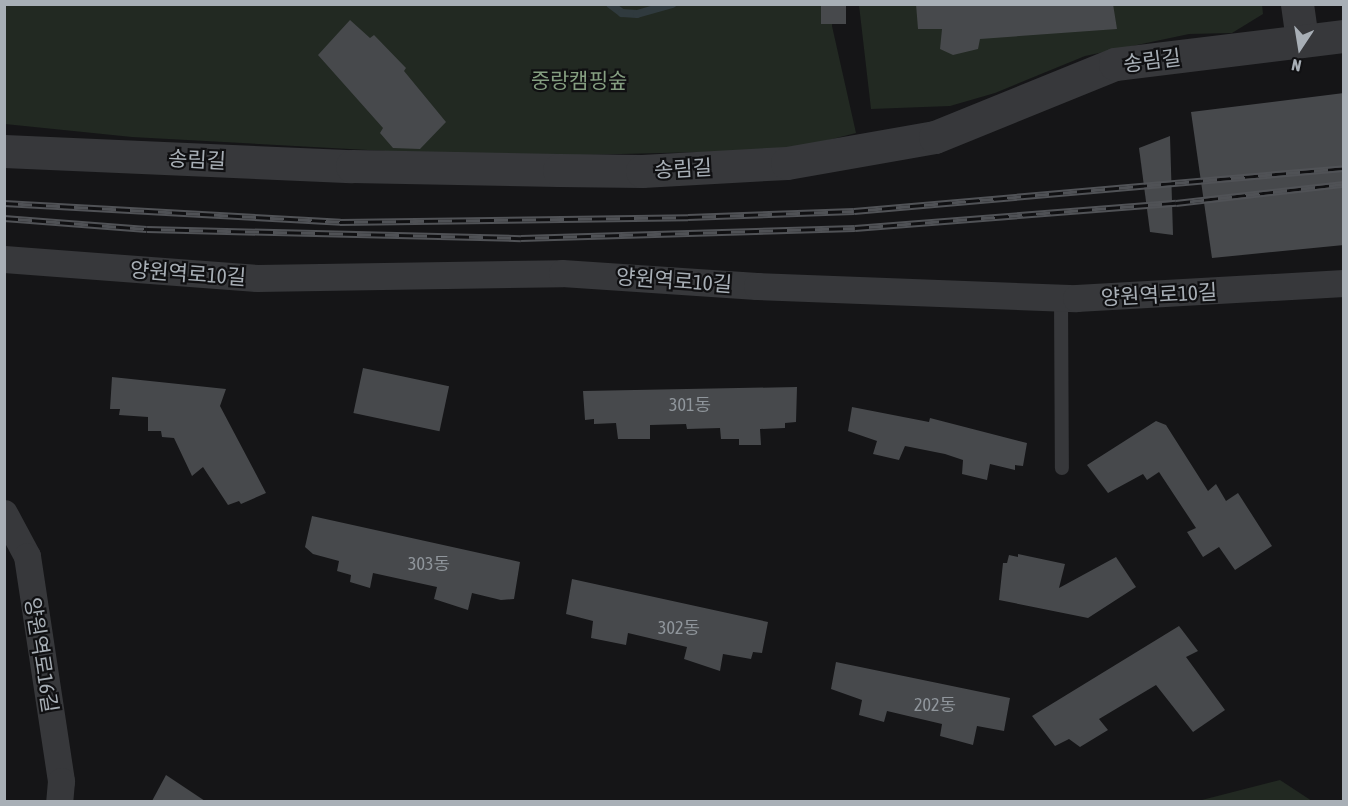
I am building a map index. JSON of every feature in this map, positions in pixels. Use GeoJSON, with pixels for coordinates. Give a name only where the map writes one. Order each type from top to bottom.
{"type":"FeatureCollection","features":[{"type":"Feature","properties":{"kind":"street"},"geometry":{"type":"LineString","coordinates":[[1297,4],[1302,41]]}},
{"type":"Feature","properties":{"kind":"street","name":"송림길"},"geometry":{"type":"LineString","coordinates":[[4,151],[352,166],[559,170],[642,171],[788,163],[935,137],[1115,63],[1344,36]]}},
{"type":"Feature","properties":{"kind":"street","name":"양원역로10길"},"geometry":{"type":"LineString","coordinates":[[4,260],[257,278],[562,273],[757,286],[1061,298],[1344,283]]}},
{"type":"Feature","properties":{"kind":"street","name":"양원역로16길"},"geometry":{"type":"LineString","coordinates":[[4,513],[27,556],[61,781],[59,801]]}},
{"type":"Feature","properties":{"kind":"lane"},"geometry":{"type":"LineString","coordinates":[[1061,298],[1062,468]]}},
{"type":"Feature","properties":{"kind":"green space","name":"중랑캠핑숲"},"geometry":{"type":"Polygon","coordinates":[[[834,4],[832,26],[856,133],[789,150],[495,157],[132,137],[5,124],[5,5],[834,4]]]}},
{"type":"Feature","properties":{"kind":"green space"},"geometry":{"type":"Polygon","coordinates":[[[1262,4],[1263,14],[1232,33],[1189,34],[1085,56],[995,93],[950,106],[871,109],[859,5],[1262,4]]]}},
{"type":"Feature","properties":{"kind":"green space"},"geometry":{"type":"Polygon","coordinates":[[[1280,780],[1312,801],[1198,801],[1280,780]]]}},
{"type":"Feature","properties":{"kind":"building"},"geometry":{"type":"Polygon","coordinates":[[[821,4],[846,4],[846,24],[821,24],[821,4]]]}},
{"type":"Feature","properties":{"kind":"building"},"geometry":{"type":"Polygon","coordinates":[[[916,4],[1113,4],[1117,29],[980,39],[978,49],[953,55],[940,49],[942,29],[918,29],[916,4]]]}},
{"type":"Feature","properties":{"kind":"building"},"geometry":{"type":"Polygon","coordinates":[[[350,20],[370,38],[374,35],[406,68],[404,71],[446,122],[420,149],[393,148],[380,133],[383,128],[318,55],[350,20]]]}},
{"type":"Feature","properties":{"kind":"building"},"geometry":{"type":"Polygon","coordinates":[[[1344,93],[1344,245],[1212,258],[1191,112],[1344,93]]]}},
{"type":"Feature","properties":{"kind":"building"},"geometry":{"type":"Polygon","coordinates":[[[1170,136],[1173,235],[1150,232],[1139,148],[1170,136]]]}},
{"type":"Feature","properties":{"kind":"building"},"geometry":{"type":"Polygon","coordinates":[[[363,368],[449,386],[440,431],[353,413],[363,368]]]}},
{"type":"Feature","properties":{"kind":"building"},"geometry":{"type":"Polygon","coordinates":[[[112,377],[226,389],[220,406],[266,493],[241,504],[239,501],[228,505],[203,467],[192,476],[174,438],[162,437],[161,431],[148,431],[148,417],[119,415],[120,409],[110,409],[112,377]]]}},
{"type":"Feature","properties":{"kind":"building"},"geometry":{"type":"Polygon","coordinates":[[[797,387],[796,422],[785,423],[785,428],[760,429],[761,445],[739,445],[739,439],[721,439],[720,428],[687,429],[686,424],[650,425],[650,439],[618,439],[616,423],[594,424],[594,419],[585,420],[583,391],[797,387]]]}},
{"type":"Feature","properties":{"kind":"building"},"geometry":{"type":"Polygon","coordinates":[[[852,407],[929,422],[930,418],[1027,443],[1023,466],[1015,465],[1015,470],[990,464],[987,480],[962,474],[963,460],[945,454],[905,446],[899,460],[873,454],[877,441],[848,431],[852,407]]]}},
{"type":"Feature","properties":{"kind":"building"},"geometry":{"type":"Polygon","coordinates":[[[1156,421],[1166,425],[1208,491],[1216,484],[1226,501],[1238,493],[1272,546],[1235,570],[1219,547],[1203,557],[1187,532],[1196,528],[1159,472],[1147,480],[1143,474],[1108,493],[1087,465],[1156,421]]]}},
{"type":"Feature","properties":{"kind":"building"},"geometry":{"type":"Polygon","coordinates":[[[312,516],[520,562],[514,599],[501,600],[472,593],[468,610],[434,599],[437,587],[373,573],[370,588],[350,582],[351,575],[337,571],[339,561],[313,554],[305,547],[312,516]]]}},
{"type":"Feature","properties":{"kind":"building"},"geometry":{"type":"Polygon","coordinates":[[[1018,554],[1065,564],[1059,588],[1116,557],[1136,587],[1088,618],[999,600],[1003,563],[1007,563],[1009,555],[1018,557],[1018,554]]]}},
{"type":"Feature","properties":{"kind":"building"},"geometry":{"type":"Polygon","coordinates":[[[572,579],[768,622],[762,653],[753,652],[751,659],[723,654],[720,671],[684,659],[687,647],[628,633],[626,645],[591,638],[593,621],[566,614],[572,579]]]}},
{"type":"Feature","properties":{"kind":"building"},"geometry":{"type":"Polygon","coordinates":[[[1179,626],[1198,651],[1186,657],[1225,710],[1193,732],[1156,685],[1099,719],[1108,730],[1080,747],[1069,739],[1055,746],[1032,716],[1179,626]]]}},
{"type":"Feature","properties":{"kind":"building"},"geometry":{"type":"Polygon","coordinates":[[[836,662],[1010,698],[1004,731],[977,726],[973,745],[940,736],[942,724],[887,711],[884,722],[859,715],[862,700],[831,689],[836,662]]]}},
{"type":"Feature","properties":{"kind":"building"},"geometry":{"type":"Polygon","coordinates":[[[166,775],[205,801],[152,801],[166,775]]]}},
{"type":"Feature","properties":{"kind":"waterway"},"geometry":{"type":"LineString","coordinates":[[610,4],[622,13],[637,14],[673,4]]}},
{"type":"Feature","properties":{"kind":"railway"},"geometry":{"type":"LineString","coordinates":[[4,203],[340,222],[688,217],[854,211],[1344,168]]}},
{"type":"Feature","properties":{"kind":"railway"},"geometry":{"type":"LineString","coordinates":[[4,218],[147,229],[521,238],[855,228],[1176,203],[1344,184]]}}]}
